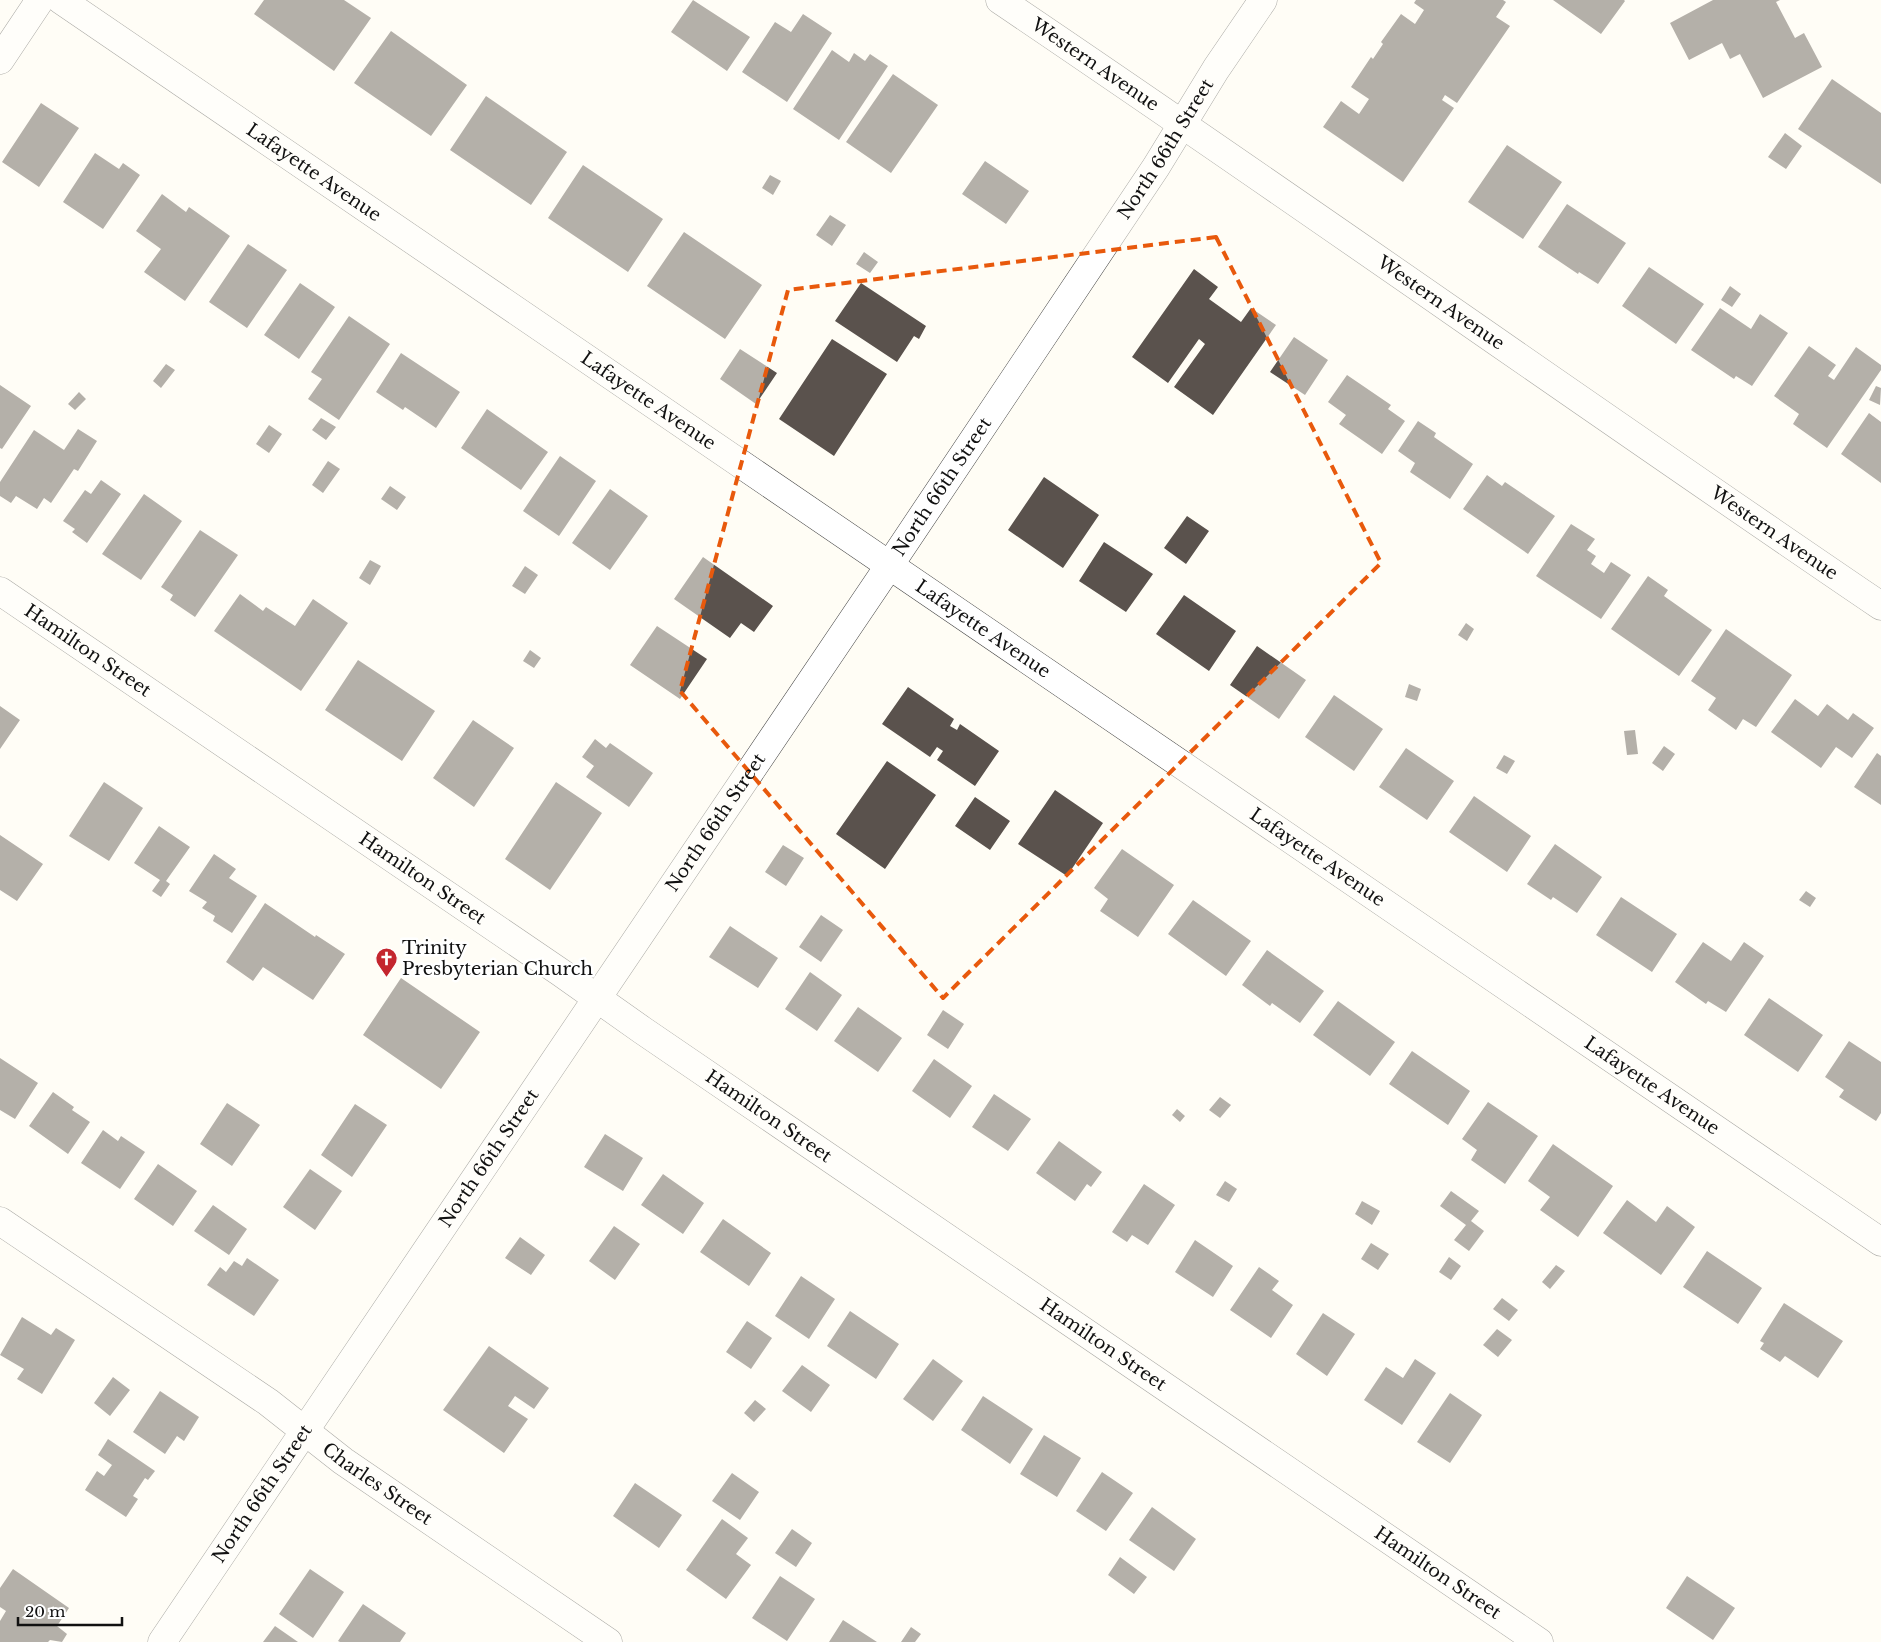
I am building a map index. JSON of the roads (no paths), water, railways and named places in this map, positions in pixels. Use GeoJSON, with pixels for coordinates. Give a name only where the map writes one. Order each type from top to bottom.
{"type":"FeatureCollection","features":[{"type":"Feature","properties":{"kind":"street"},"geometry":{"type":"LineString","coordinates":[[0,60],[40,0]]}},
{"type":"Feature","properties":{"kind":"street","name":"Lafayette Avenue"},"geometry":{"type":"LineString","coordinates":[[61,0],[1881,1242]]}},
{"type":"Feature","properties":{"kind":"street","name":"Western Avenue"},"geometry":{"type":"LineString","coordinates":[[1000,0],[1184,124],[1701,484],[1881,606]]}},
{"type":"Feature","properties":{"kind":"street","name":"North 66th Street"},"geometry":{"type":"LineString","coordinates":[[162,1642],[889,566],[1184,124],[1216,69],[1263,0]]}},
{"type":"Feature","properties":{"kind":"street","name":"Hamilton Street"},"geometry":{"type":"LineString","coordinates":[[0,591],[1538,1642]]}},
{"type":"Feature","properties":{"kind":"street","name":"Charles Street"},"geometry":{"type":"LineString","coordinates":[[0,1221],[268,1402],[343,1461],[608,1642]]}},
{"type":"Feature","properties":{"kind":"place","name":"Trinity Presbyterian Church"},"geometry":{"type":"Point","coordinates":[386,977]}}]}
